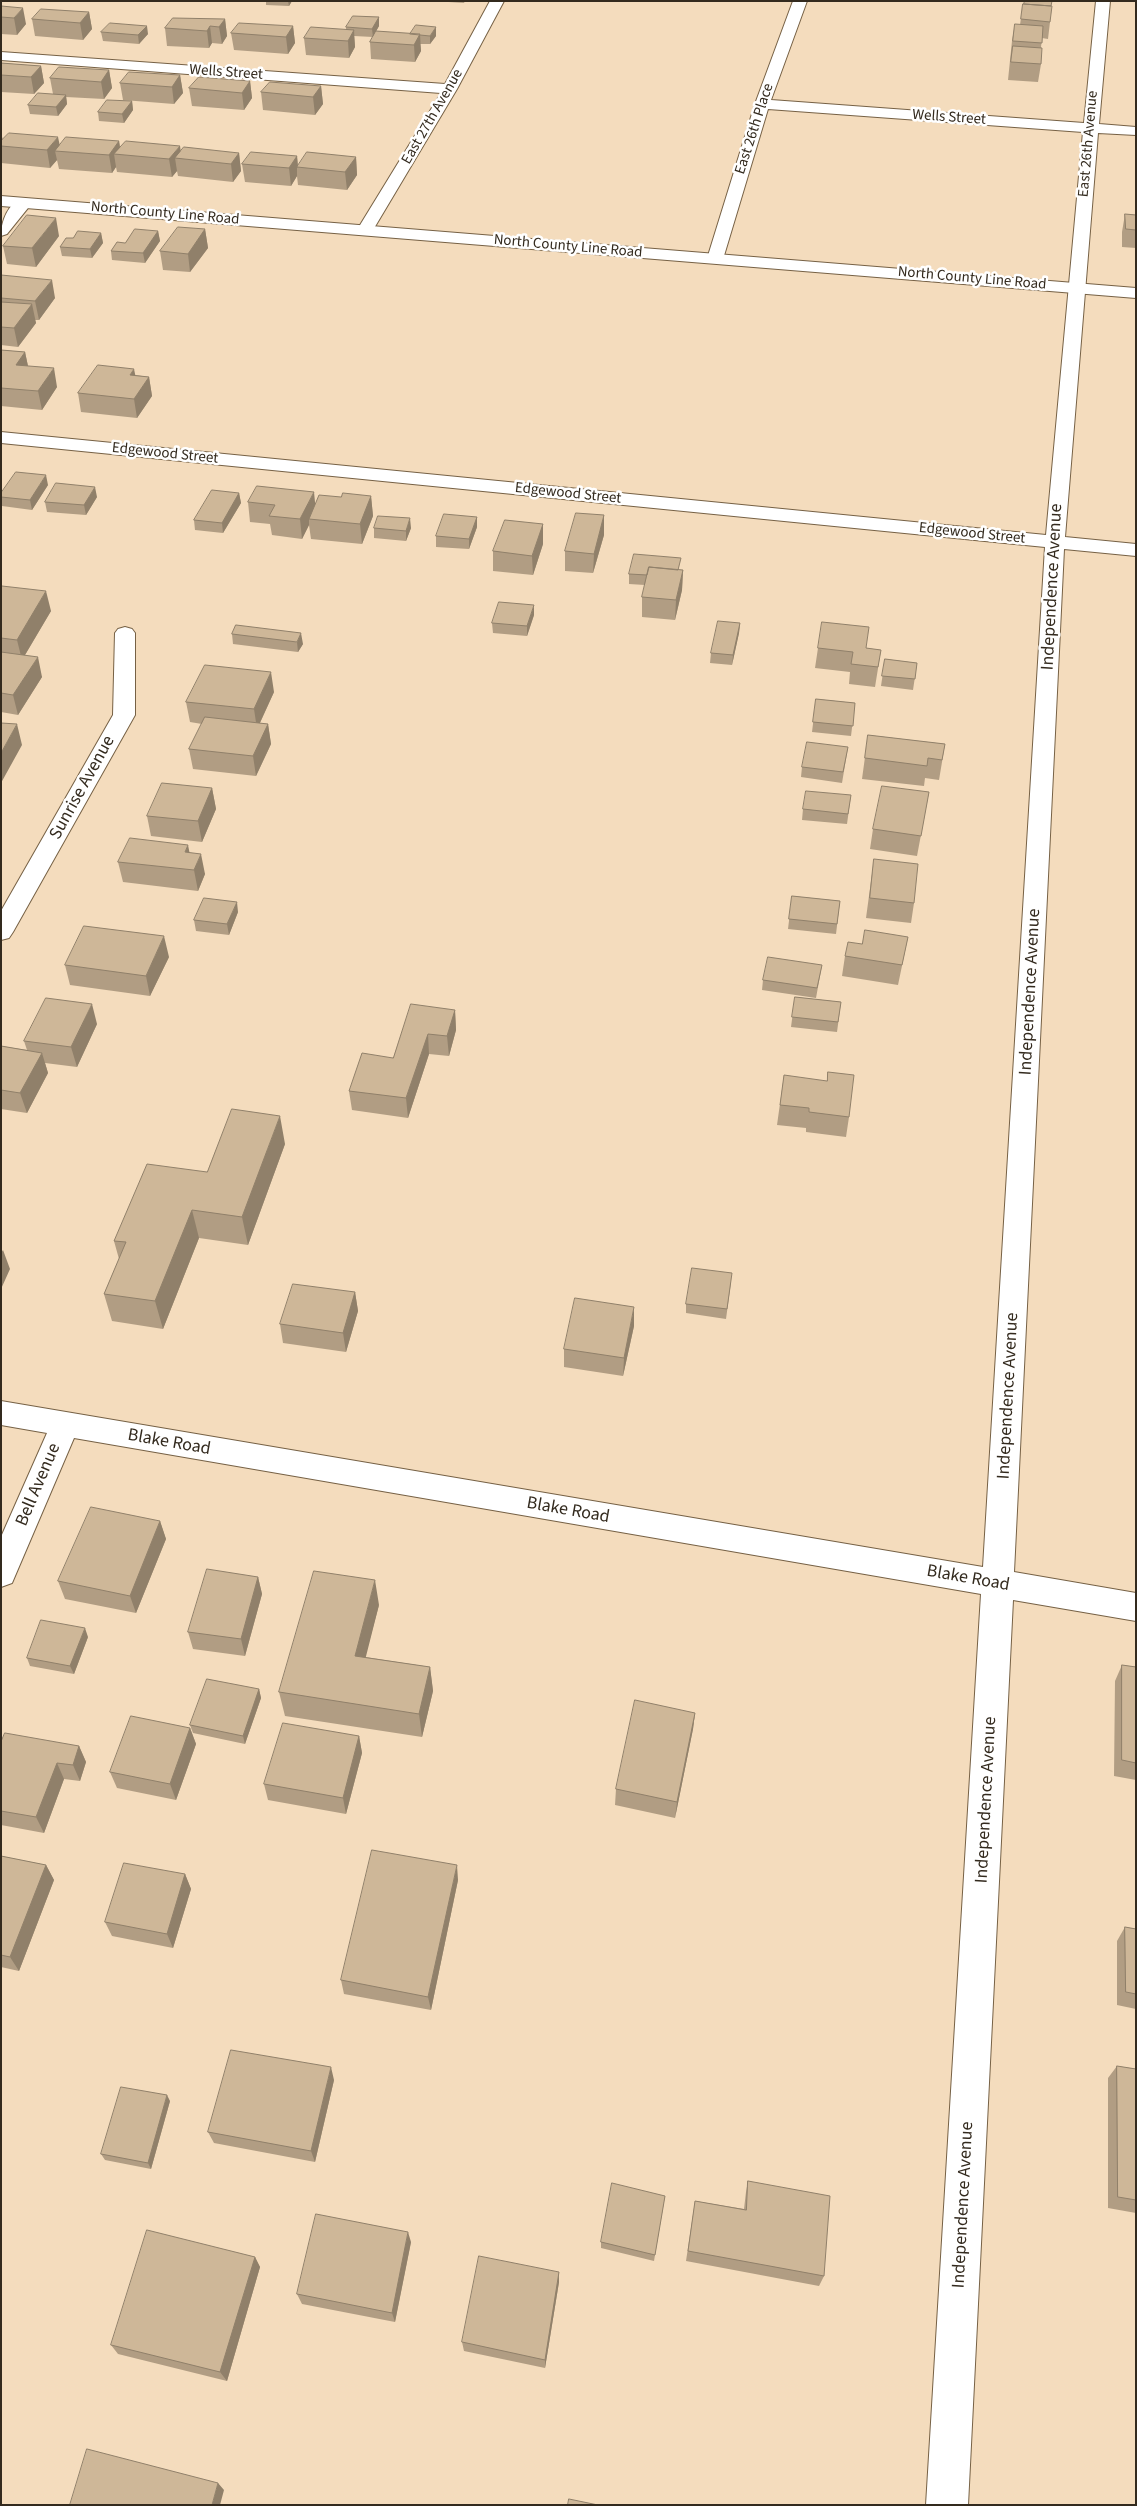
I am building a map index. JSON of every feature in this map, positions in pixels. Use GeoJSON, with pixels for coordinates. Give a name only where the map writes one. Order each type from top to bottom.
{"type":"FeatureCollection","features":[{"type":"Feature","properties":{"kind":"street","name":"East 27th Avenue"},"geometry":{"type":"LineString","coordinates":[[365,230],[450,89],[496,1]]}},
{"type":"Feature","properties":{"kind":"street","name":"East 26th Place"},"geometry":{"type":"LineString","coordinates":[[715,258],[762,104],[800,1]]}},
{"type":"Feature","properties":{"kind":"street","name":"East 26th Avenue"},"geometry":{"type":"LineString","coordinates":[[1076,288],[1103,1]]}},
{"type":"Feature","properties":{"kind":"street","name":"Wells Street"},"geometry":{"type":"LineString","coordinates":[[1,56],[450,89]]}},
{"type":"Feature","properties":{"kind":"street","name":"Wells Street"},"geometry":{"type":"LineString","coordinates":[[762,104],[1136,131]]}},
{"type":"Feature","properties":{"kind":"street","name":"North County Line Road"},"geometry":{"type":"LineString","coordinates":[[1,201],[1136,292]]}},
{"type":"Feature","properties":{"kind":"street"},"geometry":{"type":"LineString","coordinates":[[1,231],[24,203]]}},
{"type":"Feature","properties":{"kind":"street","name":"Independence Avenue"},"geometry":{"type":"LineString","coordinates":[[947,2505],[1055,542],[1076,288]]}},
{"type":"Feature","properties":{"kind":"street","name":"Edgewood Street"},"geometry":{"type":"LineString","coordinates":[[1,437],[1136,550]]}},
{"type":"Feature","properties":{"kind":"street","name":"Sunrise Avenue"},"geometry":{"type":"LineString","coordinates":[[1,932],[124,714],[125,633]]}},
{"type":"Feature","properties":{"kind":"street","name":"Blake Road"},"geometry":{"type":"LineString","coordinates":[[1,1413],[1136,1607]]}},
{"type":"Feature","properties":{"kind":"street","name":"Bell Avenue"},"geometry":{"type":"LineString","coordinates":[[1,1573],[65,1425]]}},
{"type":"Feature","properties":{"kind":"building"},"geometry":{"type":"Polygon","coordinates":[[[1025,1],[1052,1],[1051,6],[1024,4],[1025,1]]]}},
{"type":"Feature","properties":{"kind":"building"},"geometry":{"type":"Polygon","coordinates":[[[1023,4],[1052,6],[1050,22],[1021,19],[1023,4]]]}},
{"type":"Feature","properties":{"kind":"building"},"geometry":{"type":"Polygon","coordinates":[[[1,6],[23,8],[14,18],[1,17],[1,6]]]}},
{"type":"Feature","properties":{"kind":"building"},"geometry":{"type":"Polygon","coordinates":[[[41,9],[89,12],[80,23],[32,19],[41,9]]]}},
{"type":"Feature","properties":{"kind":"building"},"geometry":{"type":"Polygon","coordinates":[[[353,16],[379,17],[372,29],[346,27],[353,16]]]}},
{"type":"Feature","properties":{"kind":"building"},"geometry":{"type":"Polygon","coordinates":[[[173,18],[225,19],[219,27],[210,26],[207,31],[165,28],[173,18]]]}},
{"type":"Feature","properties":{"kind":"building"},"geometry":{"type":"Polygon","coordinates":[[[110,23],[147,26],[138,35],[101,32],[110,23]]]}},
{"type":"Feature","properties":{"kind":"building"},"geometry":{"type":"Polygon","coordinates":[[[239,23],[293,26],[286,37],[231,33],[239,23]]]}},
{"type":"Feature","properties":{"kind":"building"},"geometry":{"type":"Polygon","coordinates":[[[1015,24],[1043,26],[1042,43],[1013,41],[1015,24]]]}},
{"type":"Feature","properties":{"kind":"building"},"geometry":{"type":"Polygon","coordinates":[[[416,25],[436,27],[430,36],[410,34],[416,25]]]}},
{"type":"Feature","properties":{"kind":"building"},"geometry":{"type":"Polygon","coordinates":[[[311,27],[354,30],[348,41],[304,38],[311,27]]]}},
{"type":"Feature","properties":{"kind":"building"},"geometry":{"type":"Polygon","coordinates":[[[376,31],[420,34],[414,45],[370,42],[376,31]]]}},
{"type":"Feature","properties":{"kind":"building"},"geometry":{"type":"Polygon","coordinates":[[[1013,46],[1042,48],[1041,64],[1011,62],[1013,46]]]}},
{"type":"Feature","properties":{"kind":"building"},"geometry":{"type":"Polygon","coordinates":[[[1,63],[41,66],[31,77],[1,75],[1,63]]]}},
{"type":"Feature","properties":{"kind":"building"},"geometry":{"type":"Polygon","coordinates":[[[59,67],[109,70],[101,82],[50,78],[59,67]]]}},
{"type":"Feature","properties":{"kind":"building"},"geometry":{"type":"Polygon","coordinates":[[[129,72],[180,75],[172,87],[120,83],[129,72]]]}},
{"type":"Feature","properties":{"kind":"building"},"geometry":{"type":"Polygon","coordinates":[[[199,77],[250,81],[242,93],[189,88],[199,77]]]}},
{"type":"Feature","properties":{"kind":"building"},"geometry":{"type":"Polygon","coordinates":[[[270,82],[321,86],[313,97],[261,92],[270,82]]]}},
{"type":"Feature","properties":{"kind":"building"},"geometry":{"type":"Polygon","coordinates":[[[38,93],[66,95],[56,107],[28,105],[38,93]]]}},
{"type":"Feature","properties":{"kind":"building"},"geometry":{"type":"Polygon","coordinates":[[[107,100],[132,101],[122,114],[98,112],[107,100]]]}},
{"type":"Feature","properties":{"kind":"building"},"geometry":{"type":"Polygon","coordinates":[[[9,133],[58,137],[47,150],[1,146],[1,141],[9,133]]]}},
{"type":"Feature","properties":{"kind":"building"},"geometry":{"type":"Polygon","coordinates":[[[66,137],[119,141],[109,155],[55,151],[66,137]]]}},
{"type":"Feature","properties":{"kind":"building"},"geometry":{"type":"Polygon","coordinates":[[[126,141],[180,146],[169,159],[114,154],[126,141]]]}},
{"type":"Feature","properties":{"kind":"building"},"geometry":{"type":"Polygon","coordinates":[[[184,147],[239,153],[231,164],[175,158],[184,147]]]}},
{"type":"Feature","properties":{"kind":"building"},"geometry":{"type":"Polygon","coordinates":[[[251,152],[297,156],[289,168],[242,164],[251,152]]]}},
{"type":"Feature","properties":{"kind":"building"},"geometry":{"type":"Polygon","coordinates":[[[307,152],[356,157],[345,172],[297,167],[307,152]]]}},
{"type":"Feature","properties":{"kind":"building"},"geometry":{"type":"Polygon","coordinates":[[[1125,214],[1136,215],[1136,230],[1126,229],[1125,214]]]}},
{"type":"Feature","properties":{"kind":"building"},"geometry":{"type":"Polygon","coordinates":[[[27,215],[56,218],[32,248],[3,246],[27,215]]]}},
{"type":"Feature","properties":{"kind":"building"},"geometry":{"type":"Polygon","coordinates":[[[178,227],[205,229],[188,254],[160,251],[178,227]]]}},
{"type":"Feature","properties":{"kind":"building"},"geometry":{"type":"Polygon","coordinates":[[[135,229],[158,231],[143,253],[111,251],[117,242],[125,243],[135,229]]]}},
{"type":"Feature","properties":{"kind":"building"},"geometry":{"type":"Polygon","coordinates":[[[78,231],[101,233],[90,249],[60,247],[66,238],[73,238],[78,231]]]}},
{"type":"Feature","properties":{"kind":"building"},"geometry":{"type":"Polygon","coordinates":[[[1,275],[52,280],[35,301],[1,298],[1,275]]]}},
{"type":"Feature","properties":{"kind":"building"},"geometry":{"type":"Polygon","coordinates":[[[1,302],[32,304],[14,328],[1,327],[1,302]]]}},
{"type":"Feature","properties":{"kind":"building"},"geometry":{"type":"Polygon","coordinates":[[[1,350],[25,352],[16,365],[54,368],[38,391],[1,388],[1,350]]]}},
{"type":"Feature","properties":{"kind":"building"},"geometry":{"type":"Polygon","coordinates":[[[98,365],[134,369],[130,375],[149,377],[134,399],[78,393],[98,365]]]}},
{"type":"Feature","properties":{"kind":"building"},"geometry":{"type":"Polygon","coordinates":[[[16,472],[46,475],[30,500],[1,497],[1,493],[16,472]]]}},
{"type":"Feature","properties":{"kind":"building"},"geometry":{"type":"Polygon","coordinates":[[[56,483],[95,487],[84,505],[45,502],[56,483]]]}},
{"type":"Feature","properties":{"kind":"building"},"geometry":{"type":"Polygon","coordinates":[[[257,486],[314,492],[300,519],[269,516],[275,505],[248,502],[257,486]]]}},
{"type":"Feature","properties":{"kind":"building"},"geometry":{"type":"Polygon","coordinates":[[[212,490],[239,493],[222,523],[194,520],[212,490]]]}},
{"type":"Feature","properties":{"kind":"building"},"geometry":{"type":"Polygon","coordinates":[[[343,493],[371,496],[360,524],[309,519],[319,495],[341,497],[343,493]]]}},
{"type":"Feature","properties":{"kind":"building"},"geometry":{"type":"Polygon","coordinates":[[[576,513],[604,515],[594,554],[565,551],[576,513]]]}},
{"type":"Feature","properties":{"kind":"building"},"geometry":{"type":"Polygon","coordinates":[[[444,514],[477,517],[469,539],[436,536],[444,514]]]}},
{"type":"Feature","properties":{"kind":"building"},"geometry":{"type":"Polygon","coordinates":[[[378,516],[410,518],[406,531],[374,528],[378,516]]]}},
{"type":"Feature","properties":{"kind":"building"},"geometry":{"type":"Polygon","coordinates":[[[505,520],[543,524],[532,556],[493,551],[505,520]]]}},
{"type":"Feature","properties":{"kind":"building"},"geometry":{"type":"Polygon","coordinates":[[[634,554],[681,558],[678,570],[649,567],[647,575],[629,574],[634,554]]]}},
{"type":"Feature","properties":{"kind":"building"},"geometry":{"type":"Polygon","coordinates":[[[649,567],[683,570],[676,600],[642,597],[649,567]]]}},
{"type":"Feature","properties":{"kind":"building"},"geometry":{"type":"Polygon","coordinates":[[[2,586],[46,591],[17,640],[1,638],[2,586]]]}},
{"type":"Feature","properties":{"kind":"building"},"geometry":{"type":"Polygon","coordinates":[[[499,602],[534,605],[527,626],[492,623],[499,602]]]}},
{"type":"Feature","properties":{"kind":"building"},"geometry":{"type":"Polygon","coordinates":[[[718,621],[740,623],[733,655],[711,653],[718,621]]]}},
{"type":"Feature","properties":{"kind":"building"},"geometry":{"type":"Polygon","coordinates":[[[822,622],[869,627],[866,648],[881,650],[878,667],[851,664],[853,652],[818,648],[822,622]]]}},
{"type":"Feature","properties":{"kind":"building"},"geometry":{"type":"Polygon","coordinates":[[[236,625],[301,633],[297,642],[232,634],[236,625]]]}},
{"type":"Feature","properties":{"kind":"building"},"geometry":{"type":"Polygon","coordinates":[[[1,652],[38,657],[13,695],[1,693],[1,652]]]}},
{"type":"Feature","properties":{"kind":"building"},"geometry":{"type":"Polygon","coordinates":[[[885,659],[917,663],[915,679],[882,676],[885,659]]]}},
{"type":"Feature","properties":{"kind":"building"},"geometry":{"type":"Polygon","coordinates":[[[205,665],[271,672],[254,709],[186,702],[205,665]]]}},
{"type":"Feature","properties":{"kind":"building"},"geometry":{"type":"Polygon","coordinates":[[[816,699],[855,703],[853,726],[813,722],[816,699]]]}},
{"type":"Feature","properties":{"kind":"building"},"geometry":{"type":"Polygon","coordinates":[[[205,717],[268,724],[253,756],[189,749],[205,717]]]}},
{"type":"Feature","properties":{"kind":"building"},"geometry":{"type":"Polygon","coordinates":[[[1,723],[17,724],[1,753],[1,723]]]}},
{"type":"Feature","properties":{"kind":"building"},"geometry":{"type":"Polygon","coordinates":[[[868,735],[945,744],[942,760],[928,758],[927,766],[865,758],[868,735]]]}},
{"type":"Feature","properties":{"kind":"building"},"geometry":{"type":"Polygon","coordinates":[[[807,742],[848,747],[843,772],[802,767],[807,742]]]}},
{"type":"Feature","properties":{"kind":"building"},"geometry":{"type":"Polygon","coordinates":[[[162,783],[212,788],[198,821],[147,816],[162,783]]]}},
{"type":"Feature","properties":{"kind":"building"},"geometry":{"type":"Polygon","coordinates":[[[882,786],[929,792],[921,836],[873,829],[882,786]]]}},
{"type":"Feature","properties":{"kind":"building"},"geometry":{"type":"Polygon","coordinates":[[[806,791],[851,795],[848,814],[803,809],[806,791]]]}},
{"type":"Feature","properties":{"kind":"building"},"geometry":{"type":"Polygon","coordinates":[[[130,838],[188,845],[185,852],[201,854],[194,870],[118,862],[130,838]]]}},
{"type":"Feature","properties":{"kind":"building"},"geometry":{"type":"Polygon","coordinates":[[[874,859],[918,864],[914,903],[870,898],[874,859]]]}},
{"type":"Feature","properties":{"kind":"building"},"geometry":{"type":"Polygon","coordinates":[[[792,896],[840,901],[837,924],[789,919],[792,896]]]}},
{"type":"Feature","properties":{"kind":"building"},"geometry":{"type":"Polygon","coordinates":[[[204,898],[237,902],[227,924],[194,920],[204,898]]]}},
{"type":"Feature","properties":{"kind":"building"},"geometry":{"type":"Polygon","coordinates":[[[84,926],[164,936],[146,976],[65,965],[84,926]]]}},
{"type":"Feature","properties":{"kind":"building"},"geometry":{"type":"Polygon","coordinates":[[[865,930],[908,937],[902,965],[845,956],[848,942],[862,944],[865,930]]]}},
{"type":"Feature","properties":{"kind":"building"},"geometry":{"type":"Polygon","coordinates":[[[768,957],[822,965],[817,988],[763,980],[768,957]]]}},
{"type":"Feature","properties":{"kind":"building"},"geometry":{"type":"Polygon","coordinates":[[[795,997],[841,1002],[838,1022],[792,1017],[795,997]]]}},
{"type":"Feature","properties":{"kind":"building"},"geometry":{"type":"Polygon","coordinates":[[[46,998],[92,1004],[71,1047],[24,1041],[46,998]]]}},
{"type":"Feature","properties":{"kind":"building"},"geometry":{"type":"Polygon","coordinates":[[[411,1004],[455,1010],[447,1036],[428,1034],[406,1098],[349,1091],[362,1053],[393,1058],[411,1004]]]}},
{"type":"Feature","properties":{"kind":"building"},"geometry":{"type":"Polygon","coordinates":[[[1,1046],[42,1053],[20,1093],[1,1090],[1,1046]]]}},
{"type":"Feature","properties":{"kind":"building"},"geometry":{"type":"Polygon","coordinates":[[[828,1072],[854,1075],[849,1117],[809,1112],[809,1108],[780,1105],[784,1075],[827,1081],[828,1072]]]}},
{"type":"Feature","properties":{"kind":"building"},"geometry":{"type":"Polygon","coordinates":[[[232,1109],[280,1116],[242,1217],[192,1210],[155,1301],[104,1294],[126,1242],[114,1241],[147,1164],[207,1172],[232,1109]]]}},
{"type":"Feature","properties":{"kind":"building"},"geometry":{"type":"Polygon","coordinates":[[[692,1268],[732,1273],[727,1309],[686,1304],[692,1268]]]}},
{"type":"Feature","properties":{"kind":"building"},"geometry":{"type":"Polygon","coordinates":[[[293,1284],[355,1292],[343,1333],[280,1324],[293,1284]]]}},
{"type":"Feature","properties":{"kind":"building"},"geometry":{"type":"Polygon","coordinates":[[[575,1298],[634,1307],[624,1358],[564,1349],[575,1298]]]}},
{"type":"Feature","properties":{"kind":"building"},"geometry":{"type":"Polygon","coordinates":[[[91,1507],[160,1521],[130,1596],[58,1581],[91,1507]]]}},
{"type":"Feature","properties":{"kind":"building"},"geometry":{"type":"Polygon","coordinates":[[[207,1569],[258,1577],[241,1639],[188,1632],[207,1569]]]}},
{"type":"Feature","properties":{"kind":"building"},"geometry":{"type":"Polygon","coordinates":[[[314,1571],[375,1580],[355,1656],[430,1667],[419,1714],[279,1692],[314,1571]]]}},
{"type":"Feature","properties":{"kind":"building"},"geometry":{"type":"Polygon","coordinates":[[[41,1620],[85,1628],[70,1666],[27,1658],[41,1620]]]}},
{"type":"Feature","properties":{"kind":"building"},"geometry":{"type":"Polygon","coordinates":[[[1122,1665],[1136,1667],[1136,1763],[1122,1760],[1122,1665]]]}},
{"type":"Feature","properties":{"kind":"building"},"geometry":{"type":"Polygon","coordinates":[[[207,1679],[259,1689],[243,1736],[190,1725],[207,1679]]]}},
{"type":"Feature","properties":{"kind":"building"},"geometry":{"type":"Polygon","coordinates":[[[635,1700],[695,1713],[677,1802],[616,1789],[635,1700]]]}},
{"type":"Feature","properties":{"kind":"building"},"geometry":{"type":"Polygon","coordinates":[[[131,1716],[190,1728],[170,1784],[110,1772],[131,1716]]]}},
{"type":"Feature","properties":{"kind":"building"},"geometry":{"type":"Polygon","coordinates":[[[283,1723],[359,1736],[343,1798],[264,1784],[283,1723]]]}},
{"type":"Feature","properties":{"kind":"building"},"geometry":{"type":"Polygon","coordinates":[[[5,1733],[79,1746],[73,1765],[57,1763],[36,1817],[1,1811],[1,1742],[5,1733]]]}},
{"type":"Feature","properties":{"kind":"building"},"geometry":{"type":"Polygon","coordinates":[[[372,1850],[457,1865],[428,1997],[341,1980],[372,1850]]]}},
{"type":"Feature","properties":{"kind":"building"},"geometry":{"type":"Polygon","coordinates":[[[1,1856],[46,1865],[10,1957],[1,1955],[1,1856]]]}},
{"type":"Feature","properties":{"kind":"building"},"geometry":{"type":"Polygon","coordinates":[[[124,1863],[185,1874],[167,1934],[105,1922],[124,1863]]]}},
{"type":"Feature","properties":{"kind":"building"},"geometry":{"type":"Polygon","coordinates":[[[1125,1927],[1136,1929],[1136,1994],[1126,1992],[1125,1927]]]}},
{"type":"Feature","properties":{"kind":"building"},"geometry":{"type":"Polygon","coordinates":[[[231,2050],[331,2067],[311,2151],[208,2132],[231,2050]]]}},
{"type":"Feature","properties":{"kind":"building"},"geometry":{"type":"Polygon","coordinates":[[[1117,2066],[1136,2069],[1136,2200],[1118,2197],[1117,2066]]]}},
{"type":"Feature","properties":{"kind":"building"},"geometry":{"type":"Polygon","coordinates":[[[121,2087],[167,2095],[148,2163],[101,2154],[121,2087]]]}},
{"type":"Feature","properties":{"kind":"building"},"geometry":{"type":"Polygon","coordinates":[[[748,2181],[830,2196],[824,2276],[688,2251],[695,2201],[746,2210],[748,2181]]]}},
{"type":"Feature","properties":{"kind":"building"},"geometry":{"type":"Polygon","coordinates":[[[612,2183],[665,2196],[655,2255],[601,2242],[612,2183]]]}},
{"type":"Feature","properties":{"kind":"building"},"geometry":{"type":"Polygon","coordinates":[[[316,2214],[408,2232],[392,2313],[297,2294],[316,2214]]]}},
{"type":"Feature","properties":{"kind":"building"},"geometry":{"type":"Polygon","coordinates":[[[147,2230],[255,2257],[220,2372],[111,2345],[147,2230]]]}},
{"type":"Feature","properties":{"kind":"building"},"geometry":{"type":"Polygon","coordinates":[[[479,2256],[559,2272],[545,2360],[462,2342],[479,2256]]]}},
{"type":"Feature","properties":{"kind":"building"},"geometry":{"type":"Polygon","coordinates":[[[87,2449],[218,2483],[212,2505],[70,2505],[87,2449]]]}},
{"type":"Feature","properties":{"kind":"building"},"geometry":{"type":"Polygon","coordinates":[[[569,2499],[598,2505],[568,2505],[569,2499]]]}}]}
